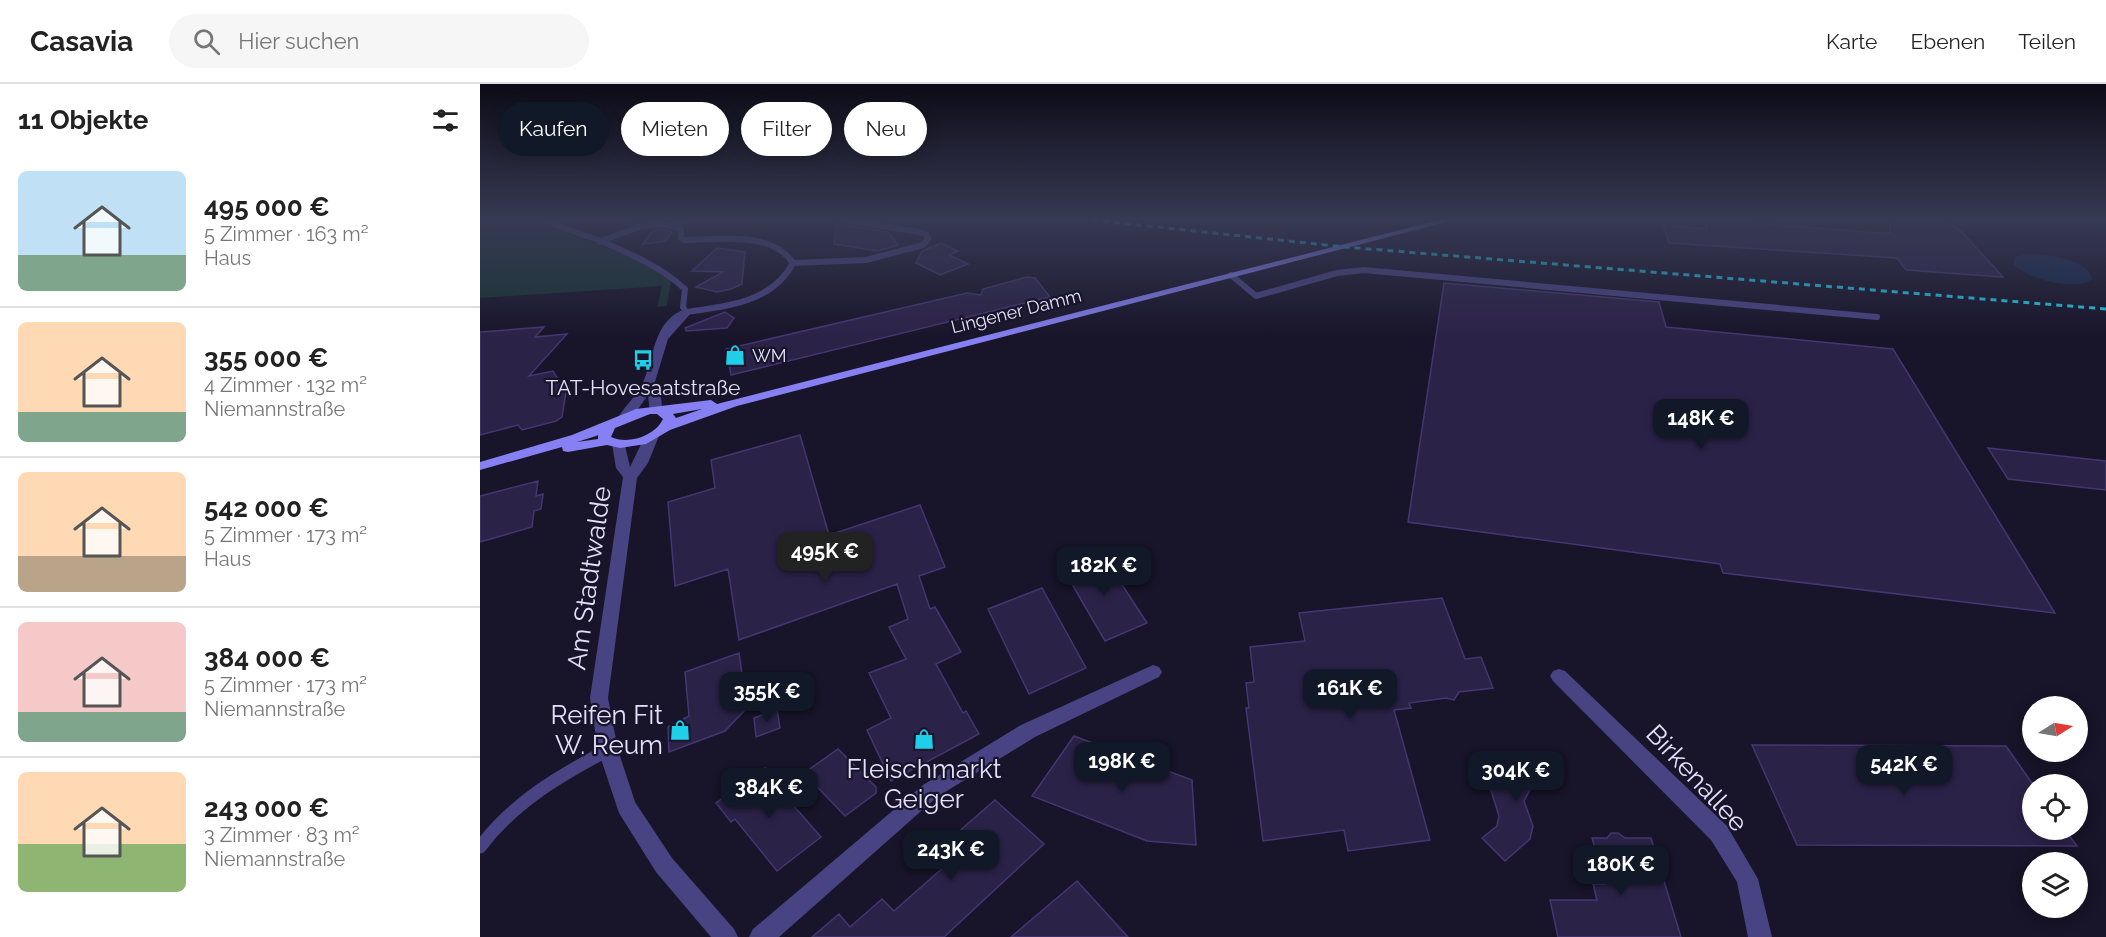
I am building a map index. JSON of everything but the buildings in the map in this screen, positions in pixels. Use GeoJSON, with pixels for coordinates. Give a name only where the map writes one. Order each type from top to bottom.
{"type":"FeatureCollection","features":[{"type":"Feature","properties":{"kind":"main road","name":"Lingener Damm"},"geometry":{"type":"LineString","coordinates":[[612,437],[652,436],[665,428],[732,403],[1291,260]]}},
{"type":"Feature","properties":{"kind":"main road","name":"Lingener Damm"},"geometry":{"type":"LineString","coordinates":[[612,437],[626,416],[732,403]]}},
{"type":"Feature","properties":{"kind":"main road"},"geometry":{"type":"LineString","coordinates":[[659,411],[670,418],[665,428]]}},
{"type":"Feature","properties":{"kind":"main road"},"geometry":{"type":"LineString","coordinates":[[480,466],[612,437]]}},
{"type":"Feature","properties":{"kind":"street"},"geometry":{"type":"LineString","coordinates":[[626,416],[648,386],[661,337],[669,326],[686,312]]}},
{"type":"Feature","properties":{"kind":"street"},"geometry":{"type":"LineString","coordinates":[[648,386],[654,392],[659,411]]}},
{"type":"Feature","properties":{"kind":"street","name":"Am Stadtwalde"},"geometry":{"type":"LineString","coordinates":[[652,436],[641,463],[630,477],[599,698],[608,750],[626,806],[664,865],[726,937]]}},
{"type":"Feature","properties":{"kind":"street","name":"Am Stadtwalde"},"geometry":{"type":"LineString","coordinates":[[612,437],[623,468],[630,477]]}},
{"type":"Feature","properties":{"kind":"street"},"geometry":{"type":"LineString","coordinates":[[761,937],[930,791],[1028,730],[1153,672]]}},
{"type":"Feature","properties":{"kind":"street","name":"Birkenallee"},"geometry":{"type":"LineString","coordinates":[[1559,676],[1719,833],[1748,879],[1760,937]]}},
{"type":"Feature","properties":{"kind":"lane"},"geometry":{"type":"LineString","coordinates":[[644,260],[677,279],[685,289],[683,307],[686,312],[756,296],[776,286],[790,273],[793,263]]}},
{"type":"Feature","properties":{"kind":"lane"},"geometry":{"type":"LineString","coordinates":[[790,260],[793,263],[867,260]]}},
{"type":"Feature","properties":{"kind":"lane"},"geometry":{"type":"LineString","coordinates":[[1231,274],[1256,296],[1337,273],[1364,270],[1877,317]]}},
{"type":"Feature","properties":{"kind":"lane"},"geometry":{"type":"LineString","coordinates":[[480,848],[489,833],[541,786],[608,750]]}},
{"type":"Feature","properties":{"kind":"green space"},"geometry":{"type":"Polygon","coordinates":[[[480,260],[638,260],[671,280],[667,306],[657,307],[662,286],[480,298],[480,260]]]}},
{"type":"Feature","properties":{"kind":"water"},"geometry":{"type":"Polygon","coordinates":[[[2014,260],[2067,260],[2083,267],[2092,279],[2085,283],[2075,284],[2051,282],[2028,274],[2013,263],[2014,260]]]}},
{"type":"Feature","properties":{"kind":"railway"},"geometry":{"type":"LineString","coordinates":[[1502,260],[2106,309]]}},
{"type":"Feature","properties":{"kind":"place","name":"WM"},"geometry":{"type":"Point","coordinates":[735,355]}},
{"type":"Feature","properties":{"kind":"place","name":"TAT-Hovesaatstraße"},"geometry":{"type":"Point","coordinates":[643,360]}},
{"type":"Feature","properties":{"kind":"place","name":"Reifen Fit W. Reum"},"geometry":{"type":"Point","coordinates":[680,730]}},
{"type":"Feature","properties":{"kind":"place","name":"Fleischmarkt Geiger"},"geometry":{"type":"Point","coordinates":[924,739]}}]}
